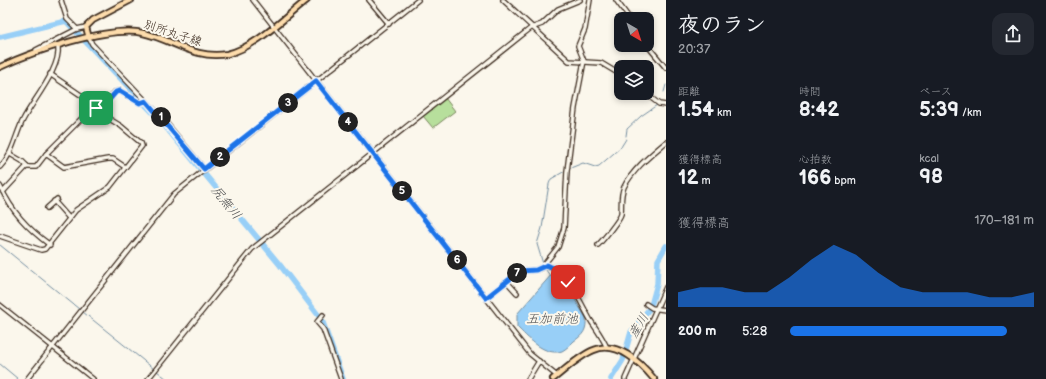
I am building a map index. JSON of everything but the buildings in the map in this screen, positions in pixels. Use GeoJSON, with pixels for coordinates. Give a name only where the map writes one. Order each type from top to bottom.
{"type":"FeatureCollection","features":[{"type":"Feature","properties":{"kind":"main road"},"geometry":{"type":"LineString","coordinates":[[85,39],[86,26],[93,20],[131,0]]}},
{"type":"Feature","properties":{"kind":"main road","name":"別所丸子線"},"geometry":{"type":"LineString","coordinates":[[0,67],[47,46],[58,46],[111,32],[136,32],[157,37],[189,51],[216,55],[234,52],[248,46],[307,0]]}},
{"type":"Feature","properties":{"kind":"main road"},"geometry":{"type":"LineString","coordinates":[[557,376],[593,350],[607,348],[619,351],[634,359],[654,379]]}},
{"type":"Feature","properties":{"kind":"street"},"geometry":{"type":"LineString","coordinates":[[61,0],[67,19],[75,30]]}},
{"type":"Feature","properties":{"kind":"street"},"geometry":{"type":"LineString","coordinates":[[253,0],[530,354],[557,376],[563,379]]}},
{"type":"Feature","properties":{"kind":"street"},"geometry":{"type":"LineString","coordinates":[[369,0],[389,24]]}},
{"type":"Feature","properties":{"kind":"street"},"geometry":{"type":"LineString","coordinates":[[27,379],[174,194],[418,0]]}},
{"type":"Feature","properties":{"kind":"street"},"geometry":{"type":"LineString","coordinates":[[505,0],[531,28],[568,61],[584,61],[606,64],[614,70]]}},
{"type":"Feature","properties":{"kind":"street"},"geometry":{"type":"LineString","coordinates":[[148,379],[247,254],[531,28],[542,24],[558,9],[580,0]]}},
{"type":"Feature","properties":{"kind":"street"},"geometry":{"type":"LineString","coordinates":[[547,265],[546,262],[558,248],[563,236],[567,171],[575,108],[584,61],[578,46],[585,29],[590,0]]}},
{"type":"Feature","properties":{"kind":"street"},"geometry":{"type":"LineString","coordinates":[[616,0],[625,12]]}},
{"type":"Feature","properties":{"kind":"street"},"geometry":{"type":"LineString","coordinates":[[36,50],[86,26]]}},
{"type":"Feature","properties":{"kind":"street"},"geometry":{"type":"LineString","coordinates":[[85,39],[92,44],[204,169]]}},
{"type":"Feature","properties":{"kind":"street"},"geometry":{"type":"LineString","coordinates":[[0,167],[10,154],[22,122],[58,59],[58,46]]}},
{"type":"Feature","properties":{"kind":"street"},"geometry":{"type":"LineString","coordinates":[[653,52],[666,68]]}},
{"type":"Feature","properties":{"kind":"street"},"geometry":{"type":"LineString","coordinates":[[0,236],[42,250],[50,245],[76,210],[107,189],[142,146],[141,143],[99,111],[80,94],[50,74]]}},
{"type":"Feature","properties":{"kind":"street"},"geometry":{"type":"LineString","coordinates":[[99,111],[116,92],[120,91],[140,103],[145,102]]}},
{"type":"Feature","properties":{"kind":"street"},"geometry":{"type":"LineString","coordinates":[[654,100],[659,104],[666,105]]}},
{"type":"Feature","properties":{"kind":"street"},"geometry":{"type":"LineString","coordinates":[[10,154],[27,166],[36,167],[46,154],[82,118],[96,108]]}},
{"type":"Feature","properties":{"kind":"street"},"geometry":{"type":"LineString","coordinates":[[598,245],[610,228],[617,223],[621,215],[620,198],[629,179],[649,157],[666,142]]}},
{"type":"Feature","properties":{"kind":"street"},"geometry":{"type":"LineString","coordinates":[[46,154],[64,167],[108,159],[113,159],[125,167]]}},
{"type":"Feature","properties":{"kind":"street"},"geometry":{"type":"LineString","coordinates":[[3,192],[27,166]]}},
{"type":"Feature","properties":{"kind":"street"},"geometry":{"type":"LineString","coordinates":[[0,186],[17,216],[30,230],[50,245]]}},
{"type":"Feature","properties":{"kind":"street"},"geometry":{"type":"LineString","coordinates":[[47,208],[55,200],[69,218]]}},
{"type":"Feature","properties":{"kind":"street"},"geometry":{"type":"LineString","coordinates":[[486,298],[520,271],[536,270],[547,265]]}},
{"type":"Feature","properties":{"kind":"street"},"geometry":{"type":"LineString","coordinates":[[547,265],[559,271],[568,282],[603,337],[607,348]]}},
{"type":"Feature","properties":{"kind":"street"},"geometry":{"type":"LineString","coordinates":[[507,282],[517,293]]}},
{"type":"Feature","properties":{"kind":"street"},"geometry":{"type":"LineString","coordinates":[[625,379],[658,309],[666,288]]}},
{"type":"Feature","properties":{"kind":"street"},"geometry":{"type":"LineString","coordinates":[[646,304],[652,308],[666,310]]}},
{"type":"Feature","properties":{"kind":"street"},"geometry":{"type":"LineString","coordinates":[[0,305],[93,379]]}},
{"type":"Feature","properties":{"kind":"street"},"geometry":{"type":"LineString","coordinates":[[321,317],[317,322],[323,329],[340,379]]}},
{"type":"Feature","properties":{"kind":"street"},"geometry":{"type":"LineString","coordinates":[[528,379],[538,361]]}},
{"type":"Feature","properties":{"kind":"green space"},"geometry":{"type":"Polygon","coordinates":[[[445,98],[455,111],[433,128],[423,116],[445,98]]]}},
{"type":"Feature","properties":{"kind":"water","name":"五加前池"},"geometry":{"type":"Polygon","coordinates":[[[552,274],[561,277],[586,318],[586,326],[582,334],[565,349],[556,352],[543,349],[517,327],[517,314],[552,274]]]}},
{"type":"Feature","properties":{"kind":"waterway"},"geometry":{"type":"LineString","coordinates":[[59,0],[66,21]]}},
{"type":"Feature","properties":{"kind":"waterway","name":"尻無川"},"geometry":{"type":"LineString","coordinates":[[0,37],[66,21],[159,119],[280,265],[322,320],[343,379]]}},
{"type":"Feature","properties":{"kind":"waterway"},"geometry":{"type":"LineString","coordinates":[[664,92],[666,85]]}},
{"type":"Feature","properties":{"kind":"waterway"},"geometry":{"type":"LineString","coordinates":[[626,136],[627,129],[641,116],[657,105]]}},
{"type":"Feature","properties":{"kind":"waterway"},"geometry":{"type":"LineString","coordinates":[[568,169],[583,163],[595,167],[599,166],[621,147],[626,139]]}},
{"type":"Feature","properties":{"kind":"waterway"},"geometry":{"type":"LineString","coordinates":[[543,264],[537,244],[542,228],[549,184],[551,179],[565,171]]}},
{"type":"Feature","properties":{"kind":"waterway"},"geometry":{"type":"LineString","coordinates":[[0,245],[79,309]]}},
{"type":"Feature","properties":{"kind":"waterway","name":"産川"},"geometry":{"type":"LineString","coordinates":[[611,379],[623,360],[631,332],[649,309],[652,302],[657,284],[658,260],[666,246]]}},
{"type":"Feature","properties":{"kind":"waterway"},"geometry":{"type":"LineString","coordinates":[[544,267],[550,276]]}},
{"type":"Feature","properties":{"kind":"waterway"},"geometry":{"type":"LineString","coordinates":[[83,312],[154,369]]}},
{"type":"Feature","properties":{"kind":"waterway"},"geometry":{"type":"LineString","coordinates":[[0,364],[18,379]]}},
{"type":"Feature","properties":{"kind":"waterway"},"geometry":{"type":"LineString","coordinates":[[157,371],[167,379]]}},
{"type":"Feature","properties":{"kind":"route"},"geometry":{"type":"LineString","coordinates":[[96,108],[99,111],[116,92],[120,91],[140,103],[144,104],[146,101],[204,169],[316,81],[486,298],[520,271],[536,270],[547,265],[559,271],[568,282]]}}]}
